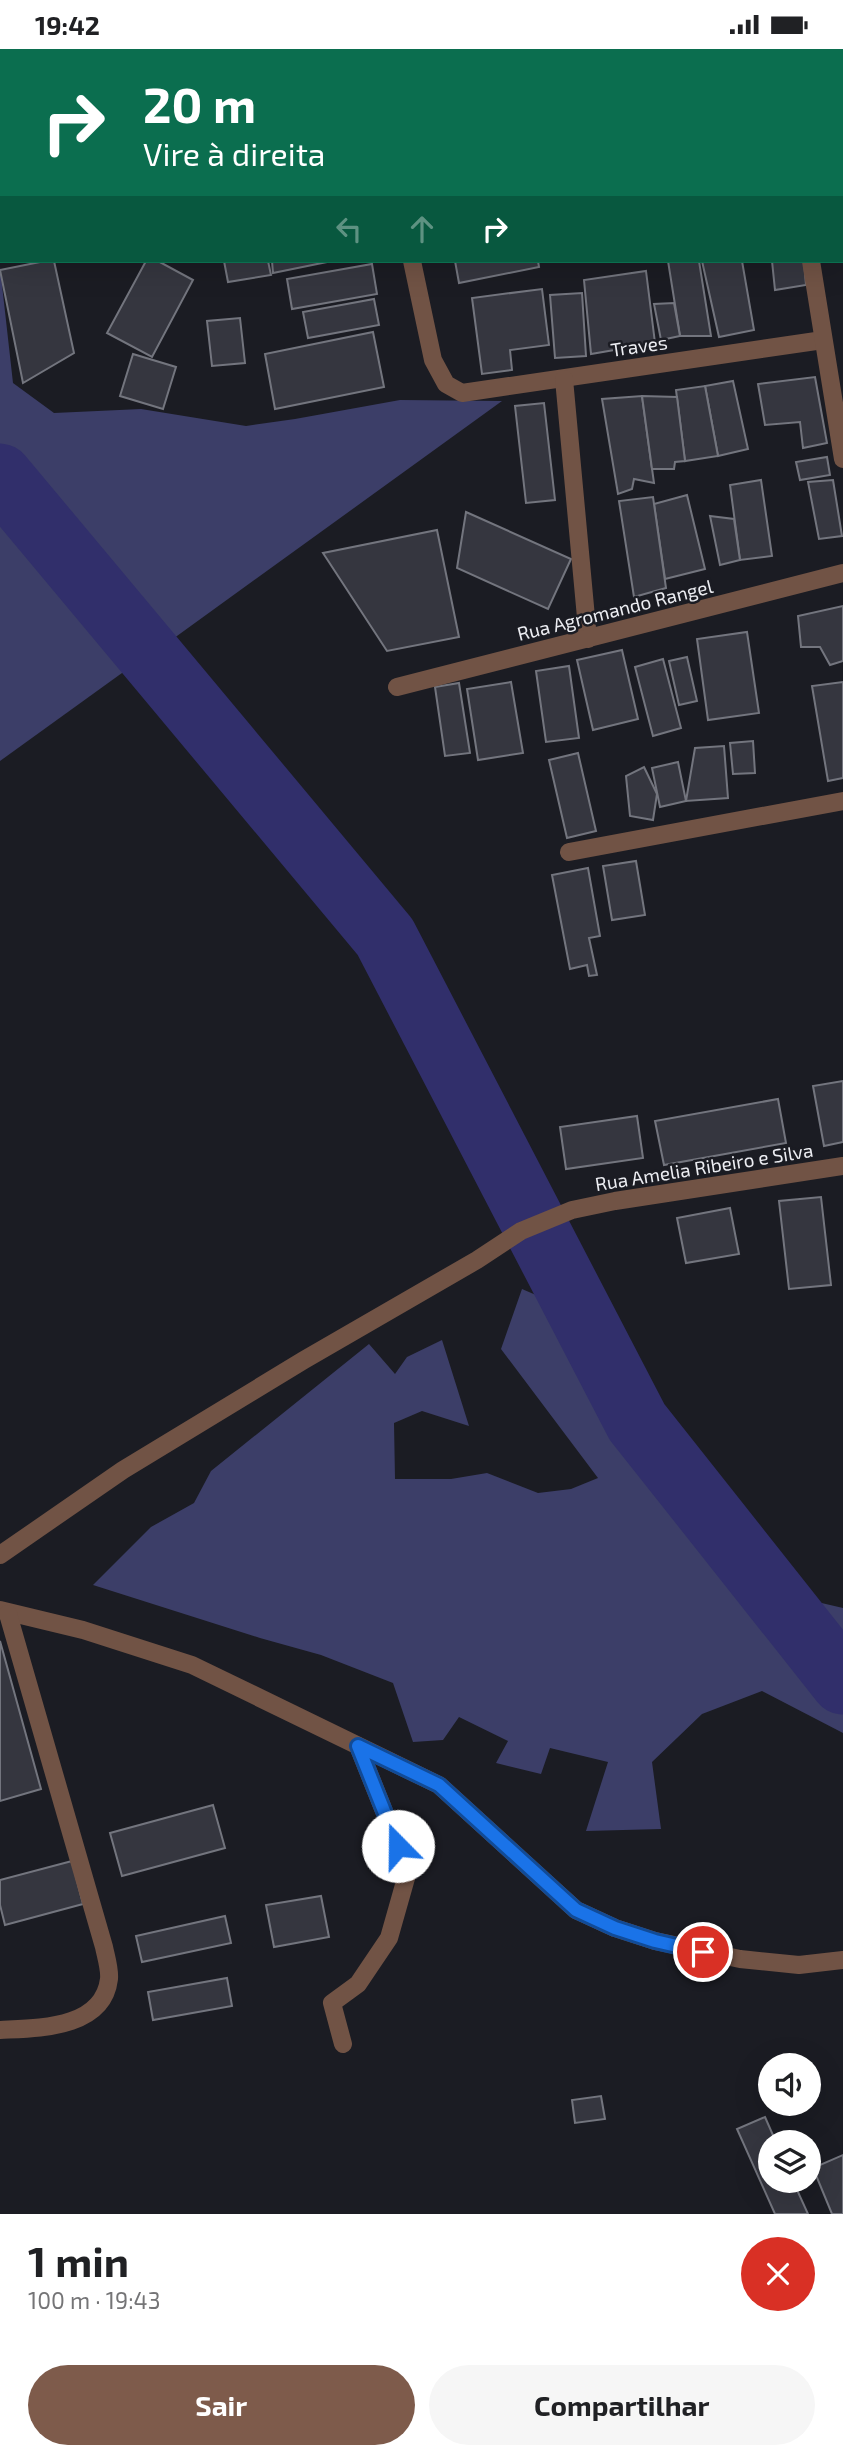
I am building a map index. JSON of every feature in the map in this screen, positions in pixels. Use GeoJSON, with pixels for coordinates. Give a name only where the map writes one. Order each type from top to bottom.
{"type":"FeatureCollection","features":[{"type":"Feature","properties":{"kind":"street","name":"Traves"},"geometry":{"type":"LineString","coordinates":[[412,263],[433,360],[446,384],[462,393],[823,340]]}},
{"type":"Feature","properties":{"kind":"street"},"geometry":{"type":"LineString","coordinates":[[811,263],[843,459]]}},
{"type":"Feature","properties":{"kind":"street"},"geometry":{"type":"LineString","coordinates":[[564,379],[588,639]]}},
{"type":"Feature","properties":{"kind":"street","name":"Rua Agromando Rangel"},"geometry":{"type":"LineString","coordinates":[[397,687],[843,573]]}},
{"type":"Feature","properties":{"kind":"street"},"geometry":{"type":"LineString","coordinates":[[569,852],[843,801]]}},
{"type":"Feature","properties":{"kind":"street","name":"Rua Amelia Ribeiro e Silva"},"geometry":{"type":"LineString","coordinates":[[0,1555],[123,1470],[304,1360],[477,1260],[521,1231],[572,1210],[615,1201],[843,1166]]}},
{"type":"Feature","properties":{"kind":"street"},"geometry":{"type":"LineString","coordinates":[[0,2030],[58,2026],[91,2011],[104,1996],[109,1977],[104,1947],[4,1612],[83,1630],[192,1665],[439,1785],[576,1910],[615,1928],[655,1941],[740,1959],[799,1965],[843,1960]]}},
{"type":"Feature","properties":{"kind":"street"},"geometry":{"type":"LineString","coordinates":[[343,2045],[332,2003],[358,1984],[389,1938],[408,1871],[358,1746]]}},
{"type":"Feature","properties":{"kind":"shaded area"},"geometry":{"type":"Polygon","coordinates":[[[0,267],[13,383],[54,413],[141,409],[246,426],[400,400],[502,401],[159,649],[0,469],[0,267]]]}},
{"type":"Feature","properties":{"kind":"shaded area"},"geometry":{"type":"Polygon","coordinates":[[[0,500],[140,660],[0,761],[0,500]]]}},
{"type":"Feature","properties":{"kind":"shaded area"},"geometry":{"type":"Polygon","coordinates":[[[522,1289],[610,1327],[770,1591],[843,1608],[843,1733],[762,1691],[702,1714],[652,1762],[661,1829],[586,1831],[608,1762],[550,1748],[541,1774],[496,1763],[508,1741],[459,1717],[443,1740],[413,1742],[393,1683],[321,1655],[93,1585],[151,1527],[194,1503],[211,1471],[369,1344],[395,1374],[407,1357],[442,1340],[469,1426],[422,1411],[394,1423],[395,1479],[451,1479],[487,1473],[538,1493],[571,1489],[598,1478],[501,1349],[522,1289]]]}},
{"type":"Feature","properties":{"kind":"building"},"geometry":{"type":"Polygon","coordinates":[[[35,263],[54,263],[74,353],[23,383],[0,270],[35,263]]]}},
{"type":"Feature","properties":{"kind":"building"},"geometry":{"type":"Polygon","coordinates":[[[145,263],[162,263],[193,280],[152,357],[107,333],[145,263]]]}},
{"type":"Feature","properties":{"kind":"building"},"geometry":{"type":"Polygon","coordinates":[[[224,263],[268,263],[271,275],[228,282],[224,263]]]}},
{"type":"Feature","properties":{"kind":"building"},"geometry":{"type":"Polygon","coordinates":[[[272,263],[322,263],[273,273],[272,263]]]}},
{"type":"Feature","properties":{"kind":"building"},"geometry":{"type":"Polygon","coordinates":[[[455,263],[538,263],[539,267],[459,283],[455,263]]]}},
{"type":"Feature","properties":{"kind":"building"},"geometry":{"type":"Polygon","coordinates":[[[668,263],[699,263],[711,336],[680,336],[668,263]]]}},
{"type":"Feature","properties":{"kind":"building"},"geometry":{"type":"Polygon","coordinates":[[[702,263],[742,263],[754,330],[719,337],[702,263]]]}},
{"type":"Feature","properties":{"kind":"building"},"geometry":{"type":"Polygon","coordinates":[[[772,263],[804,263],[806,285],[775,290],[772,263]]]}},
{"type":"Feature","properties":{"kind":"building"},"geometry":{"type":"Polygon","coordinates":[[[372,264],[377,294],[292,309],[287,279],[372,264]]]}},
{"type":"Feature","properties":{"kind":"building"},"geometry":{"type":"Polygon","coordinates":[[[646,271],[655,343],[591,354],[584,280],[646,271]]]}},
{"type":"Feature","properties":{"kind":"building"},"geometry":{"type":"Polygon","coordinates":[[[542,289],[549,345],[510,350],[512,370],[482,374],[472,298],[542,289]]]}},
{"type":"Feature","properties":{"kind":"building"},"geometry":{"type":"Polygon","coordinates":[[[582,293],[586,356],[555,358],[550,295],[582,293]]]}},
{"type":"Feature","properties":{"kind":"building"},"geometry":{"type":"Polygon","coordinates":[[[374,299],[379,325],[308,338],[303,312],[374,299]]]}},
{"type":"Feature","properties":{"kind":"building"},"geometry":{"type":"Polygon","coordinates":[[[674,303],[680,336],[661,340],[654,304],[674,303]]]}},
{"type":"Feature","properties":{"kind":"building"},"geometry":{"type":"Polygon","coordinates":[[[240,318],[245,363],[212,366],[207,321],[240,318]]]}},
{"type":"Feature","properties":{"kind":"building"},"geometry":{"type":"Polygon","coordinates":[[[373,332],[384,387],[275,409],[265,354],[373,332]]]}},
{"type":"Feature","properties":{"kind":"building"},"geometry":{"type":"Polygon","coordinates":[[[133,354],[176,367],[163,409],[120,396],[133,354]]]}},
{"type":"Feature","properties":{"kind":"building"},"geometry":{"type":"Polygon","coordinates":[[[815,377],[827,443],[803,448],[800,422],[765,425],[758,384],[815,377]]]}},
{"type":"Feature","properties":{"kind":"building"},"geometry":{"type":"Polygon","coordinates":[[[733,381],[748,449],[718,456],[705,386],[733,381]]]}},
{"type":"Feature","properties":{"kind":"building"},"geometry":{"type":"Polygon","coordinates":[[[705,386],[718,456],[685,461],[676,390],[705,386]]]}},
{"type":"Feature","properties":{"kind":"building"},"geometry":{"type":"Polygon","coordinates":[[[642,396],[654,483],[634,479],[632,489],[618,494],[602,399],[642,396]]]}},
{"type":"Feature","properties":{"kind":"building"},"geometry":{"type":"Polygon","coordinates":[[[642,396],[677,397],[685,461],[675,462],[674,469],[652,469],[642,396]]]}},
{"type":"Feature","properties":{"kind":"building"},"geometry":{"type":"Polygon","coordinates":[[[544,403],[555,500],[526,503],[515,406],[544,403]]]}},
{"type":"Feature","properties":{"kind":"building"},"geometry":{"type":"Polygon","coordinates":[[[827,457],[830,475],[800,480],[796,462],[827,457]]]}},
{"type":"Feature","properties":{"kind":"building"},"geometry":{"type":"Polygon","coordinates":[[[761,480],[772,556],[740,560],[730,485],[761,480]]]}},
{"type":"Feature","properties":{"kind":"building"},"geometry":{"type":"Polygon","coordinates":[[[833,480],[842,536],[819,539],[808,482],[833,480]]]}},
{"type":"Feature","properties":{"kind":"building"},"geometry":{"type":"Polygon","coordinates":[[[687,495],[705,569],[665,579],[654,504],[687,495]]]}},
{"type":"Feature","properties":{"kind":"building"},"geometry":{"type":"Polygon","coordinates":[[[653,497],[666,588],[634,597],[619,501],[653,497]]]}},
{"type":"Feature","properties":{"kind":"building"},"geometry":{"type":"Polygon","coordinates":[[[466,512],[571,559],[548,609],[457,568],[466,512]]]}},
{"type":"Feature","properties":{"kind":"building"},"geometry":{"type":"Polygon","coordinates":[[[710,516],[734,519],[740,560],[720,565],[710,516]]]}},
{"type":"Feature","properties":{"kind":"building"},"geometry":{"type":"Polygon","coordinates":[[[437,530],[459,637],[387,651],[323,553],[437,530]]]}},
{"type":"Feature","properties":{"kind":"building"},"geometry":{"type":"Polygon","coordinates":[[[843,606],[843,661],[830,665],[820,647],[801,647],[798,616],[843,606]]]}},
{"type":"Feature","properties":{"kind":"building"},"geometry":{"type":"Polygon","coordinates":[[[747,632],[759,713],[708,720],[697,639],[747,632]]]}},
{"type":"Feature","properties":{"kind":"building"},"geometry":{"type":"Polygon","coordinates":[[[622,650],[638,719],[593,730],[577,660],[622,650]]]}},
{"type":"Feature","properties":{"kind":"building"},"geometry":{"type":"Polygon","coordinates":[[[687,657],[697,701],[679,705],[669,661],[687,657]]]}},
{"type":"Feature","properties":{"kind":"building"},"geometry":{"type":"Polygon","coordinates":[[[663,659],[681,728],[653,736],[635,667],[663,659]]]}},
{"type":"Feature","properties":{"kind":"building"},"geometry":{"type":"Polygon","coordinates":[[[569,666],[579,738],[546,742],[536,671],[569,666]]]}},
{"type":"Feature","properties":{"kind":"building"},"geometry":{"type":"Polygon","coordinates":[[[511,682],[523,753],[478,760],[467,689],[511,682]]]}},
{"type":"Feature","properties":{"kind":"building"},"geometry":{"type":"Polygon","coordinates":[[[843,682],[843,778],[828,781],[812,686],[843,682]]]}},
{"type":"Feature","properties":{"kind":"building"},"geometry":{"type":"Polygon","coordinates":[[[459,683],[470,753],[445,756],[435,687],[459,683]]]}},
{"type":"Feature","properties":{"kind":"building"},"geometry":{"type":"Polygon","coordinates":[[[753,741],[755,773],[733,774],[730,743],[753,741]]]}},
{"type":"Feature","properties":{"kind":"building"},"geometry":{"type":"Polygon","coordinates":[[[724,746],[728,798],[686,801],[695,748],[724,746]]]}},
{"type":"Feature","properties":{"kind":"building"},"geometry":{"type":"Polygon","coordinates":[[[578,753],[596,831],[567,838],[549,760],[578,753]]]}},
{"type":"Feature","properties":{"kind":"building"},"geometry":{"type":"Polygon","coordinates":[[[678,762],[686,801],[660,807],[652,768],[678,762]]]}},
{"type":"Feature","properties":{"kind":"building"},"geometry":{"type":"Polygon","coordinates":[[[644,767],[657,794],[653,820],[630,816],[626,776],[644,767]]]}},
{"type":"Feature","properties":{"kind":"building"},"geometry":{"type":"Polygon","coordinates":[[[636,861],[645,915],[612,920],[603,866],[636,861]]]}},
{"type":"Feature","properties":{"kind":"building"},"geometry":{"type":"Polygon","coordinates":[[[588,868],[600,936],[589,938],[597,975],[589,976],[587,965],[570,969],[552,875],[588,868]]]}},
{"type":"Feature","properties":{"kind":"building"},"geometry":{"type":"Polygon","coordinates":[[[843,1081],[843,1142],[824,1146],[813,1086],[843,1081]]]}},
{"type":"Feature","properties":{"kind":"building"},"geometry":{"type":"Polygon","coordinates":[[[778,1099],[786,1143],[664,1165],[655,1121],[778,1099]]]}},
{"type":"Feature","properties":{"kind":"building"},"geometry":{"type":"Polygon","coordinates":[[[637,1116],[643,1158],[566,1169],[560,1127],[637,1116]]]}},
{"type":"Feature","properties":{"kind":"building"},"geometry":{"type":"Polygon","coordinates":[[[821,1197],[831,1285],[789,1289],[779,1201],[821,1197]]]}},
{"type":"Feature","properties":{"kind":"building"},"geometry":{"type":"Polygon","coordinates":[[[730,1208],[739,1254],[686,1263],[677,1218],[730,1208]]]}},
{"type":"Feature","properties":{"kind":"building"},"geometry":{"type":"Polygon","coordinates":[[[0,1641],[41,1789],[0,1801],[0,1641]]]}},
{"type":"Feature","properties":{"kind":"building"},"geometry":{"type":"Polygon","coordinates":[[[213,1805],[225,1848],[122,1876],[110,1833],[213,1805]]]}},
{"type":"Feature","properties":{"kind":"building"},"geometry":{"type":"Polygon","coordinates":[[[72,1861],[83,1904],[5,1925],[0,1905],[0,1880],[72,1861]]]}},
{"type":"Feature","properties":{"kind":"building"},"geometry":{"type":"Polygon","coordinates":[[[321,1896],[329,1937],[274,1947],[266,1905],[321,1896]]]}},
{"type":"Feature","properties":{"kind":"building"},"geometry":{"type":"Polygon","coordinates":[[[225,1916],[231,1943],[142,1962],[136,1936],[225,1916]]]}},
{"type":"Feature","properties":{"kind":"building"},"geometry":{"type":"Polygon","coordinates":[[[227,1978],[232,2006],[153,2020],[148,1992],[227,1978]]]}},
{"type":"Feature","properties":{"kind":"building"},"geometry":{"type":"Polygon","coordinates":[[[601,2096],[605,2119],[575,2123],[572,2100],[601,2096]]]}},
{"type":"Feature","properties":{"kind":"building"},"geometry":{"type":"Polygon","coordinates":[[[765,2117],[771,2130],[758,2130],[758,2176],[737,2129],[765,2117]]]}},
{"type":"Feature","properties":{"kind":"building"},"geometry":{"type":"Polygon","coordinates":[[[843,2155],[843,2214],[832,2214],[821,2187],[821,2165],[843,2155]]]}},
{"type":"Feature","properties":{"kind":"building"},"geometry":{"type":"Polygon","coordinates":[[[766,2193],[798,2193],[808,2214],[775,2214],[766,2193]]]}},
{"type":"Feature","properties":{"kind":"waterway"},"geometry":{"type":"LineString","coordinates":[[0,476],[385,937],[637,1422],[843,1682]]}},
{"type":"Feature","properties":{"kind":"route"},"geometry":{"type":"LineString","coordinates":[[398,1846],[358,1746],[439,1785],[576,1910],[615,1928],[703,1952]]}}]}
